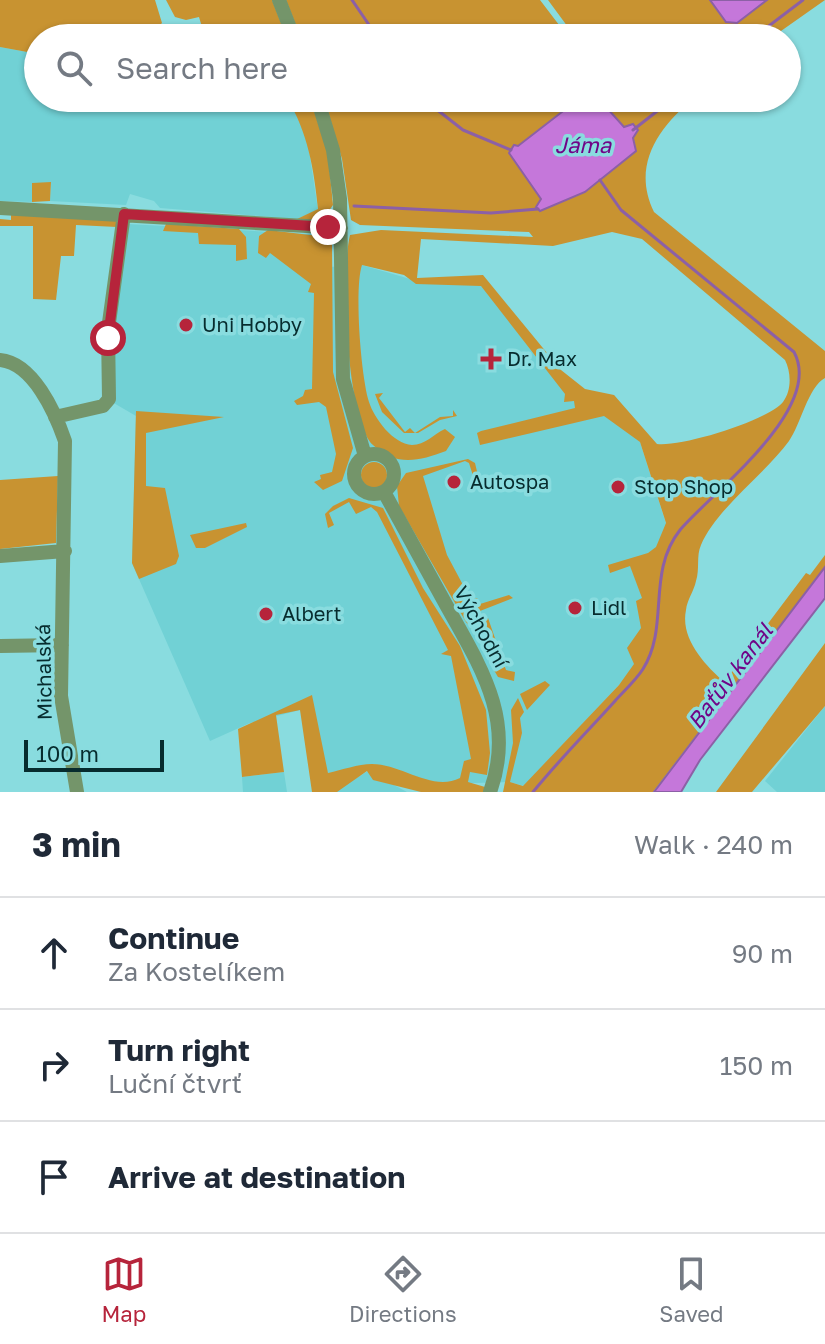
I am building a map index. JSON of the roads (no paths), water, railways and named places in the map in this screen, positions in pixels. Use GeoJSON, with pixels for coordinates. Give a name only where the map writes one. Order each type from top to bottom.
{"type":"FeatureCollection","features":[{"type":"Feature","properties":{"kind":"street"},"geometry":{"type":"LineString","coordinates":[[279,0],[288,24]]}},
{"type":"Feature","properties":{"kind":"street"},"geometry":{"type":"LineString","coordinates":[[321,112],[337,170],[341,228],[340,357],[347,401],[365,456]]}},
{"type":"Feature","properties":{"kind":"street"},"geometry":{"type":"LineString","coordinates":[[0,208],[341,228]]}},
{"type":"Feature","properties":{"kind":"street"},"geometry":{"type":"LineString","coordinates":[[55,417],[103,406],[109,399],[108,330],[124,214]]}},
{"type":"Feature","properties":{"kind":"street","name":"Michalská"},"geometry":{"type":"LineString","coordinates":[[0,360],[23,369],[55,417],[66,448],[63,717],[77,792]]}},
{"type":"Feature","properties":{"kind":"street"},"geometry":{"type":"LineString","coordinates":[[365,456],[383,456],[391,464],[394,478],[384,492],[365,493],[356,484],[354,470],[365,456]]}},
{"type":"Feature","properties":{"kind":"street","name":"Východní"},"geometry":{"type":"LineString","coordinates":[[384,492],[480,663],[494,696],[500,734],[490,792]]}},
{"type":"Feature","properties":{"kind":"street"},"geometry":{"type":"LineString","coordinates":[[0,556],[65,551]]}},
{"type":"Feature","properties":{"kind":"street"},"geometry":{"type":"LineString","coordinates":[[0,646],[62,645]]}},
{"type":"Feature","properties":{"kind":"water"},"geometry":{"type":"Polygon","coordinates":[[[710,0],[767,0],[737,23],[726,22],[710,0]]]}},
{"type":"Feature","properties":{"kind":"water","name":"Jáma"},"geometry":{"type":"Polygon","coordinates":[[[562,112],[611,112],[624,127],[633,124],[638,130],[633,138],[636,151],[585,192],[540,211],[536,207],[541,199],[509,153],[514,145],[518,146],[562,112]]]}},
{"type":"Feature","properties":{"kind":"water"},"geometry":{"type":"Polygon","coordinates":[[[825,567],[825,598],[700,760],[681,792],[654,792],[825,567]]]}},
{"type":"Feature","properties":{"kind":"waterway"},"geometry":{"type":"LineString","coordinates":[[352,0],[368,24]]}},
{"type":"Feature","properties":{"kind":"waterway"},"geometry":{"type":"LineString","coordinates":[[771,24],[803,0]]}},
{"type":"Feature","properties":{"kind":"waterway"},"geometry":{"type":"LineString","coordinates":[[440,112],[463,130],[511,150]]}},
{"type":"Feature","properties":{"kind":"waterway"},"geometry":{"type":"LineString","coordinates":[[633,130],[656,112]]}},
{"type":"Feature","properties":{"kind":"waterway"},"geometry":{"type":"LineString","coordinates":[[533,792],[643,669],[655,635],[660,582],[670,547],[680,530],[780,424],[794,399],[799,374],[794,352],[621,210],[600,180]]}},
{"type":"Feature","properties":{"kind":"waterway"},"geometry":{"type":"LineString","coordinates":[[354,206],[491,213],[538,209]]}},
{"type":"Feature","properties":{"kind":"place","name":"Uni Hobby"},"geometry":{"type":"Point","coordinates":[186,325]}},
{"type":"Feature","properties":{"kind":"place","name":"Dr. Max"},"geometry":{"type":"Point","coordinates":[491,359]}},
{"type":"Feature","properties":{"kind":"place","name":"Autospa"},"geometry":{"type":"Point","coordinates":[454,482]}},
{"type":"Feature","properties":{"kind":"place","name":"Stop Shop"},"geometry":{"type":"Point","coordinates":[618,487]}},
{"type":"Feature","properties":{"kind":"place","name":"Lidl"},"geometry":{"type":"Point","coordinates":[575,608]}},
{"type":"Feature","properties":{"kind":"place","name":"Albert"},"geometry":{"type":"Point","coordinates":[266,614]}},
{"type":"Feature","properties":{"kind":"water label","name":"Baťův kanál"},"geometry":{"type":"Point","coordinates":[730,676]}}]}
